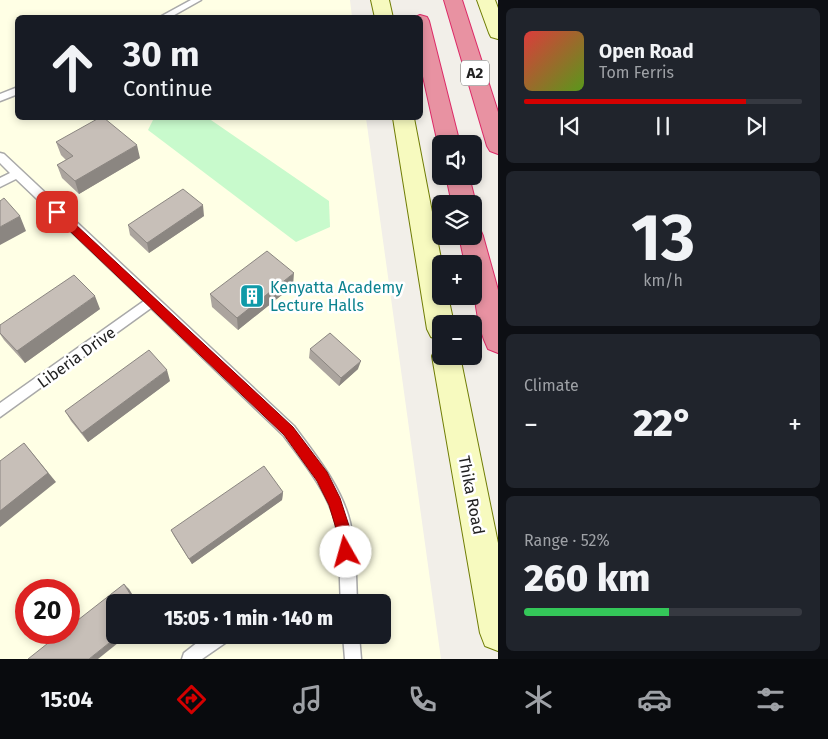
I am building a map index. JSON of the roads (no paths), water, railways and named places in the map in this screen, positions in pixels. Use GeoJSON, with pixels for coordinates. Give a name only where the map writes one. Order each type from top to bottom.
{"type":"FeatureCollection","features":[{"type":"Feature","properties":{"kind":"highway"},"geometry":{"type":"LineString","coordinates":[[415,0],[418,15]]}},
{"type":"Feature","properties":{"kind":"highway","name":"A2"},"geometry":{"type":"LineString","coordinates":[[452,0],[498,146]]}},
{"type":"Feature","properties":{"kind":"highway"},"geometry":{"type":"LineString","coordinates":[[423,34],[447,135]]}},
{"type":"Feature","properties":{"kind":"highway"},"geometry":{"type":"LineString","coordinates":[[473,245],[498,341]]}},
{"type":"Feature","properties":{"kind":"main road"},"geometry":{"type":"LineString","coordinates":[[380,0],[383,15]]}},
{"type":"Feature","properties":{"kind":"main road"},"geometry":{"type":"LineString","coordinates":[[486,0],[498,33]]}},
{"type":"Feature","properties":{"kind":"main road"},"geometry":{"type":"LineString","coordinates":[[403,120],[438,315]]}},
{"type":"Feature","properties":{"kind":"main road","name":"Thika Road"},"geometry":{"type":"LineString","coordinates":[[448,365],[498,634]]}},
{"type":"Feature","properties":{"kind":"lane"},"geometry":{"type":"LineString","coordinates":[[168,15],[197,0]]}},
{"type":"Feature","properties":{"kind":"lane"},"geometry":{"type":"LineString","coordinates":[[0,98],[15,91]]}},
{"type":"Feature","properties":{"kind":"lane"},"geometry":{"type":"LineString","coordinates":[[0,157],[289,431],[322,476],[335,503],[345,535],[349,594]]}},
{"type":"Feature","properties":{"kind":"lane"},"geometry":{"type":"LineString","coordinates":[[0,183],[16,174]]}},
{"type":"Feature","properties":{"kind":"lane","name":"Liberia Drive"},"geometry":{"type":"LineString","coordinates":[[0,411],[152,302]]}},
{"type":"Feature","properties":{"kind":"lane"},"geometry":{"type":"LineString","coordinates":[[190,659],[207,644]]}},
{"type":"Feature","properties":{"kind":"lane"},"geometry":{"type":"LineString","coordinates":[[352,644],[353,659]]}},
{"type":"Feature","properties":{"kind":"place","name":"Kenyatta Academy Lecture Halls"},"geometry":{"type":"Point","coordinates":[252,296]}}]}
